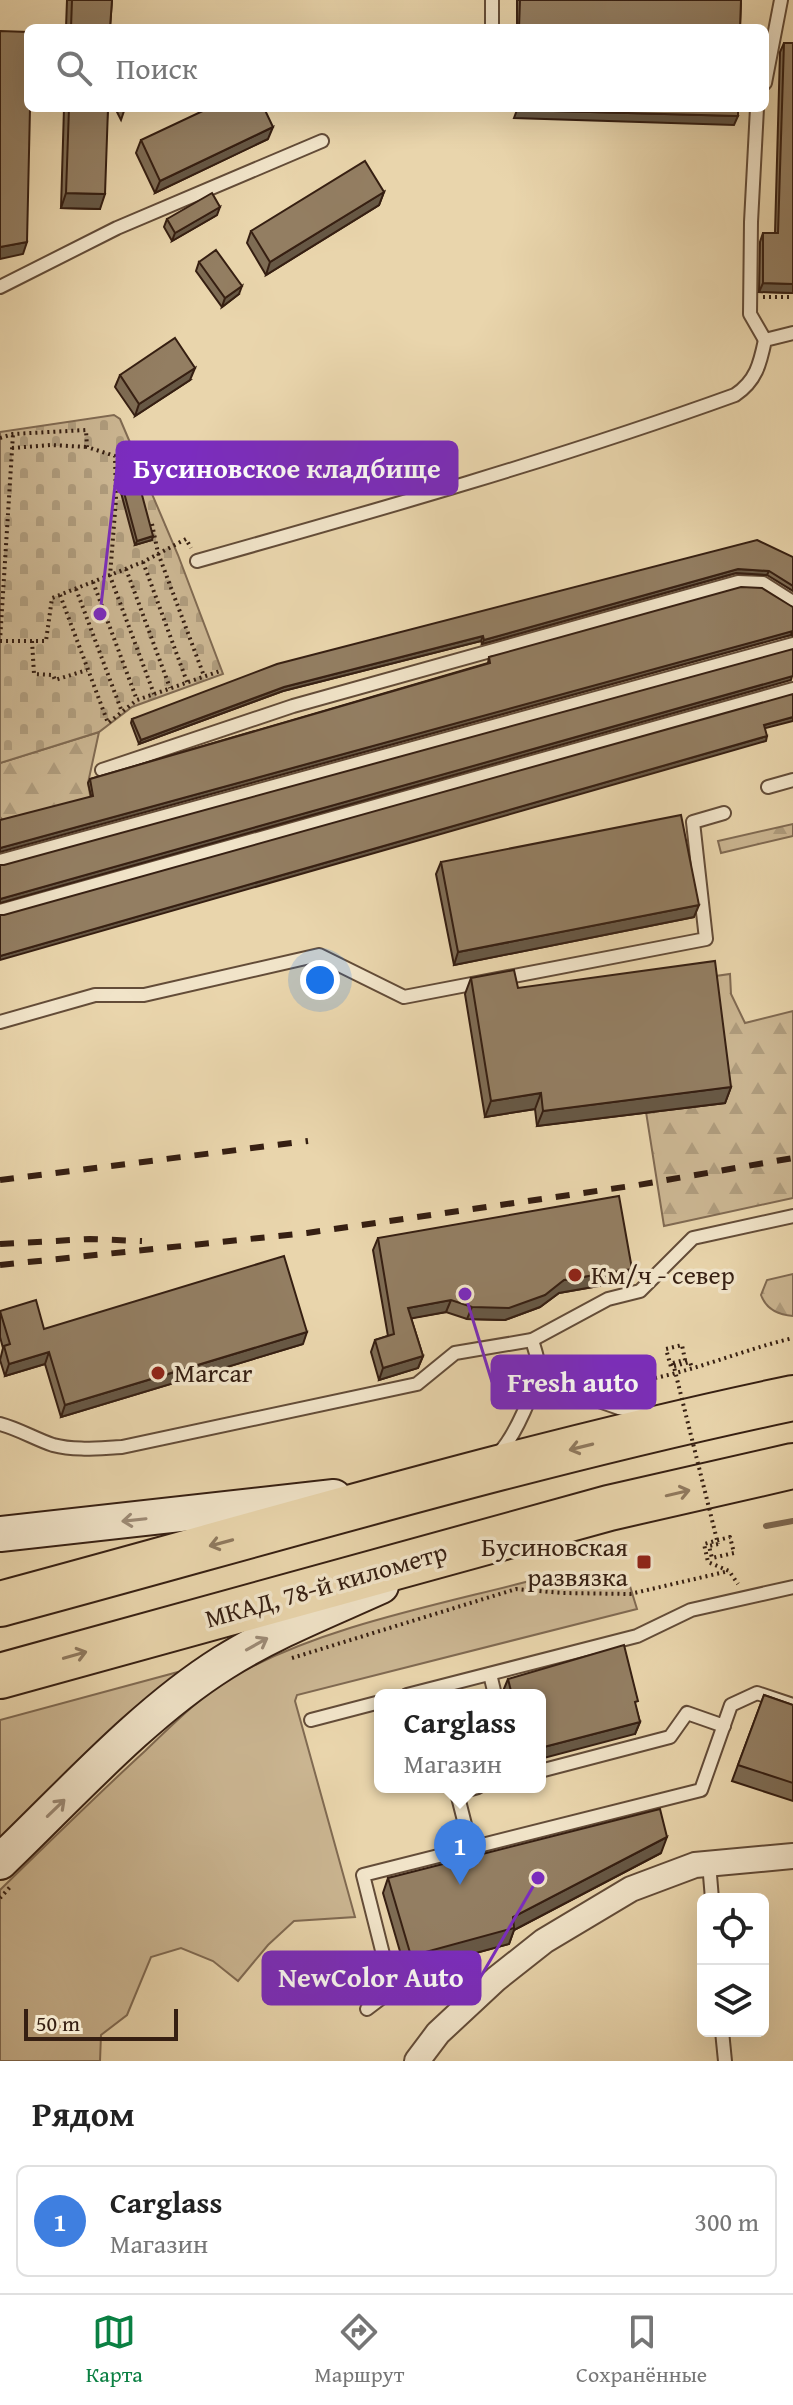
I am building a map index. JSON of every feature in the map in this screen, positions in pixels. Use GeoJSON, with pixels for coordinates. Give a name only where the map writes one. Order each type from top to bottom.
{"type":"FeatureCollection","features":[{"type":"Feature","properties":{"kind":"highway"},"geometry":{"type":"LineString","coordinates":[[0,1604],[478,1473],[682,1421],[793,1398]]}},
{"type":"Feature","properties":{"kind":"highway","name":"МКАД, 78-й километр"},"geometry":{"type":"LineString","coordinates":[[0,1676],[609,1508],[793,1466]]}},
{"type":"Feature","properties":{"kind":"main road"},"geometry":{"type":"LineString","coordinates":[[0,1534],[434,1485]]}},
{"type":"Feature","properties":{"kind":"main road"},"geometry":{"type":"LineString","coordinates":[[10,1869],[135,1733],[186,1689],[223,1663],[271,1637],[467,1546]]}},
{"type":"Feature","properties":{"kind":"street"},"geometry":{"type":"LineString","coordinates":[[417,2061],[448,2024],[496,1979],[544,1941],[631,1889],[695,1865],[793,1856]]}},
{"type":"Feature","properties":{"kind":"lane"},"geometry":{"type":"LineString","coordinates":[[492,0],[492,24]]}},
{"type":"Feature","properties":{"kind":"lane"},"geometry":{"type":"LineString","coordinates":[[769,62],[781,0]]}},
{"type":"Feature","properties":{"kind":"lane"},"geometry":{"type":"LineString","coordinates":[[197,561],[617,437],[735,395],[748,386],[759,370],[765,340],[750,314],[757,112]]}},
{"type":"Feature","properties":{"kind":"lane"},"geometry":{"type":"LineString","coordinates":[[0,287],[117,228],[322,141]]}},
{"type":"Feature","properties":{"kind":"lane"},"geometry":{"type":"LineString","coordinates":[[765,340],[793,333]]}},
{"type":"Feature","properties":{"kind":"lane"},"geometry":{"type":"LineString","coordinates":[[102,770],[293,706],[738,582],[763,583],[793,602]]}},
{"type":"Feature","properties":{"kind":"lane"},"geometry":{"type":"LineString","coordinates":[[0,861],[793,644]]}},
{"type":"Feature","properties":{"kind":"lane"},"geometry":{"type":"LineString","coordinates":[[0,911],[793,689]]}},
{"type":"Feature","properties":{"kind":"lane"},"geometry":{"type":"LineString","coordinates":[[768,787],[793,780]]}},
{"type":"Feature","properties":{"kind":"lane"},"geometry":{"type":"LineString","coordinates":[[0,1022],[95,995],[144,995],[319,955],[404,997],[706,939],[693,822],[724,813]]}},
{"type":"Feature","properties":{"kind":"lane"},"geometry":{"type":"LineString","coordinates":[[0,1424],[21,1429],[51,1444],[77,1449],[122,1447],[417,1384],[455,1353],[532,1340],[608,1299],[640,1291],[693,1238],[793,1216]]}},
{"type":"Feature","properties":{"kind":"lane"},"geometry":{"type":"LineString","coordinates":[[478,1473],[505,1446],[523,1415],[538,1366],[532,1340]]}},
{"type":"Feature","properties":{"kind":"lane"},"geometry":{"type":"LineString","coordinates":[[538,1366],[576,1393],[619,1408],[682,1421]]}},
{"type":"Feature","properties":{"kind":"lane"},"geometry":{"type":"LineString","coordinates":[[431,1689],[637,1636],[691,1610],[793,1587]]}},
{"type":"Feature","properties":{"kind":"lane"},"geometry":{"type":"LineString","coordinates":[[490,1674],[494,1689]]}},
{"type":"Feature","properties":{"kind":"lane"},"geometry":{"type":"LineString","coordinates":[[367,2009],[392,1990],[363,1875],[701,1790],[731,1705],[757,1693],[793,1705]]}},
{"type":"Feature","properties":{"kind":"lane"},"geometry":{"type":"LineString","coordinates":[[311,1720],[374,1704]]}},
{"type":"Feature","properties":{"kind":"lane"},"geometry":{"type":"LineString","coordinates":[[546,1769],[670,1737],[687,1713],[724,1726]]}},
{"type":"Feature","properties":{"kind":"lane"},"geometry":{"type":"LineString","coordinates":[[457,1793],[471,1848]]}},
{"type":"Feature","properties":{"kind":"lane"},"geometry":{"type":"LineString","coordinates":[[709,1863],[712,1893]]}},
{"type":"Feature","properties":{"kind":"lane"},"geometry":{"type":"LineString","coordinates":[[723,2037],[725,2061]]}},
{"type":"Feature","properties":{"kind":"path"},"geometry":{"type":"LineString","coordinates":[[755,297],[793,297]]}},
{"type":"Feature","properties":{"kind":"path"},"geometry":{"type":"LineString","coordinates":[[0,438],[13,434],[86,430],[87,447]]}},
{"type":"Feature","properties":{"kind":"path"},"geometry":{"type":"LineString","coordinates":[[13,434],[0,641],[46,641],[52,598],[143,562],[186,539],[197,561]]}},
{"type":"Feature","properties":{"kind":"path"},"geometry":{"type":"LineString","coordinates":[[12,448],[51,445],[87,447],[115,456],[116,499],[110,576],[154,694]]}},
{"type":"Feature","properties":{"kind":"path"},"geometry":{"type":"LineString","coordinates":[[152,524],[158,553],[204,676]]}},
{"type":"Feature","properties":{"kind":"path"},"geometry":{"type":"LineString","coordinates":[[143,562],[187,682]]}},
{"type":"Feature","properties":{"kind":"path"},"geometry":{"type":"LineString","coordinates":[[126,569],[170,688]]}},
{"type":"Feature","properties":{"kind":"path"},"geometry":{"type":"LineString","coordinates":[[93,582],[137,700]]}},
{"type":"Feature","properties":{"kind":"path"},"geometry":{"type":"LineString","coordinates":[[76,589],[122,712]]}},
{"type":"Feature","properties":{"kind":"path"},"geometry":{"type":"LineString","coordinates":[[60,595],[108,723],[137,700],[220,671]]}},
{"type":"Feature","properties":{"kind":"path"},"geometry":{"type":"LineString","coordinates":[[32,641],[34,674],[53,675],[55,680],[87,670]]}},
{"type":"Feature","properties":{"kind":"path"},"geometry":{"type":"LineString","coordinates":[[586,1376],[612,1384],[692,1369],[755,1347],[793,1338]]}},
{"type":"Feature","properties":{"kind":"path"},"geometry":{"type":"LineString","coordinates":[[292,1658],[516,1589],[630,1594],[729,1571],[708,1562],[704,1544],[730,1537],[734,1553],[712,1558],[709,1546],[718,1544],[673,1363],[685,1360],[682,1345],[666,1349],[671,1367],[690,1362],[692,1369]]}},
{"type":"Feature","properties":{"kind":"path"},"geometry":{"type":"LineString","coordinates":[[0,1898],[10,1869]]}},
{"type":"Feature","properties":{"kind":"green space"},"geometry":{"type":"Polygon","coordinates":[[[114,415],[120,419],[178,555],[223,674],[132,707],[99,732],[0,763],[0,432],[114,415]]]}},
{"type":"Feature","properties":{"kind":"green space"},"geometry":{"type":"Polygon","coordinates":[[[99,732],[88,783],[91,800],[5,823],[0,817],[0,763],[99,732]]]}},
{"type":"Feature","properties":{"kind":"green space"},"geometry":{"type":"Polygon","coordinates":[[[793,824],[793,836],[721,853],[718,841],[793,824]]]}},
{"type":"Feature","properties":{"kind":"green space"},"geometry":{"type":"Polygon","coordinates":[[[730,974],[731,994],[745,1023],[793,1011],[793,1198],[664,1226],[646,1112],[709,977],[730,974]]]}},
{"type":"Feature","properties":{"kind":"green space"},"geometry":{"type":"Polygon","coordinates":[[[793,1274],[793,1316],[774,1310],[761,1295],[767,1280],[793,1274]]]}},
{"type":"Feature","properties":{"kind":"green space"},"geometry":{"type":"Polygon","coordinates":[[[541,1578],[629,1583],[637,1609],[297,1695],[295,1701],[355,1917],[294,1921],[268,1945],[238,1981],[213,1961],[181,1948],[151,1957],[127,2015],[101,2035],[100,2061],[0,2061],[0,1890],[188,1711],[234,1676],[306,1643],[384,1618],[541,1578]]]}},
{"type":"Feature","properties":{"kind":"green space"},"geometry":{"type":"Polygon","coordinates":[[[178,1672],[180,1676],[0,1838],[0,1720],[178,1672]]]}},
{"type":"Feature","properties":{"kind":"building"},"geometry":{"type":"Polygon","coordinates":[[[72,0],[112,0],[110,24],[71,24],[72,0]]]}},
{"type":"Feature","properties":{"kind":"building"},"geometry":{"type":"Polygon","coordinates":[[[520,0],[741,0],[740,24],[519,24],[520,0]]]}},
{"type":"Feature","properties":{"kind":"building"},"geometry":{"type":"Polygon","coordinates":[[[0,31],[24,32],[24,112],[30,112],[27,242],[0,247],[0,31]]]}},
{"type":"Feature","properties":{"kind":"building"},"geometry":{"type":"Polygon","coordinates":[[[784,43],[793,43],[793,284],[763,283],[763,233],[778,233],[784,43]]]}},
{"type":"Feature","properties":{"kind":"building"},"geometry":{"type":"Polygon","coordinates":[[[69,112],[108,112],[105,194],[66,193],[69,112]]]}},
{"type":"Feature","properties":{"kind":"building"},"geometry":{"type":"Polygon","coordinates":[[[200,112],[266,112],[273,127],[160,181],[141,140],[200,112]]]}},
{"type":"Feature","properties":{"kind":"building"},"geometry":{"type":"Polygon","coordinates":[[[591,112],[738,112],[738,116],[591,112]]]}},
{"type":"Feature","properties":{"kind":"building"},"geometry":{"type":"Polygon","coordinates":[[[365,161],[384,192],[270,262],[251,231],[365,161]]]}},
{"type":"Feature","properties":{"kind":"building"},"geometry":{"type":"Polygon","coordinates":[[[212,193],[220,207],[175,233],[167,219],[212,193]]]}},
{"type":"Feature","properties":{"kind":"building"},"geometry":{"type":"Polygon","coordinates":[[[216,250],[242,286],[225,298],[199,262],[216,250]]]}},
{"type":"Feature","properties":{"kind":"building"},"geometry":{"type":"Polygon","coordinates":[[[175,338],[195,368],[139,404],[120,375],[175,338]]]}},
{"type":"Feature","properties":{"kind":"building"},"geometry":{"type":"Polygon","coordinates":[[[138,480],[153,536],[137,541],[122,485],[138,480]]]}},
{"type":"Feature","properties":{"kind":"building"},"geometry":{"type":"Polygon","coordinates":[[[757,540],[793,557],[793,586],[769,571],[738,569],[484,640],[483,636],[284,687],[141,740],[132,719],[277,664],[757,540]]]}},
{"type":"Feature","properties":{"kind":"building"},"geometry":{"type":"Polygon","coordinates":[[[741,587],[762,588],[793,607],[793,631],[0,848],[0,820],[93,796],[90,779],[490,663],[489,657],[741,587]]]}},
{"type":"Feature","properties":{"kind":"building"},"geometry":{"type":"Polygon","coordinates":[[[793,649],[793,676],[0,899],[0,865],[793,649]]]}},
{"type":"Feature","properties":{"kind":"building"},"geometry":{"type":"Polygon","coordinates":[[[793,694],[793,717],[764,725],[767,736],[0,956],[0,915],[793,694]]]}},
{"type":"Feature","properties":{"kind":"building"},"geometry":{"type":"Polygon","coordinates":[[[681,815],[699,905],[458,952],[441,862],[681,815]]]}},
{"type":"Feature","properties":{"kind":"building"},"geometry":{"type":"Polygon","coordinates":[[[715,961],[731,1087],[543,1111],[541,1093],[491,1101],[471,978],[514,970],[518,988],[715,961]]]}},
{"type":"Feature","properties":{"kind":"building"},"geometry":{"type":"Polygon","coordinates":[[[619,1196],[632,1269],[564,1280],[545,1295],[509,1308],[472,1307],[451,1300],[408,1308],[423,1356],[383,1368],[375,1340],[394,1334],[378,1238],[619,1196]]]}},
{"type":"Feature","properties":{"kind":"building"},"geometry":{"type":"Polygon","coordinates":[[[284,1256],[307,1332],[65,1405],[49,1352],[9,1364],[4,1346],[10,1344],[0,1311],[36,1300],[44,1329],[284,1256]]]}},
{"type":"Feature","properties":{"kind":"building"},"geometry":{"type":"Polygon","coordinates":[[[624,1645],[640,1722],[546,1746],[546,1689],[510,1689],[508,1679],[624,1645]]]}},
{"type":"Feature","properties":{"kind":"building"},"geometry":{"type":"Polygon","coordinates":[[[764,1695],[793,1705],[793,1783],[738,1765],[764,1695]]]}},
{"type":"Feature","properties":{"kind":"building"},"geometry":{"type":"Polygon","coordinates":[[[660,1809],[667,1837],[513,1917],[514,1928],[411,1956],[388,1878],[660,1809]]]}},
{"type":"Feature","properties":{"kind":"waterway"},"geometry":{"type":"LineString","coordinates":[[766,1526],[793,1521]]}},
{"type":"Feature","properties":{"kind":"railway"},"geometry":{"type":"LineString","coordinates":[[0,1180],[308,1141]]}},
{"type":"Feature","properties":{"kind":"railway"},"geometry":{"type":"LineString","coordinates":[[0,1265],[307,1233],[638,1185],[793,1158]]}},
{"type":"Feature","properties":{"kind":"railway"},"geometry":{"type":"LineString","coordinates":[[0,1244],[90,1239],[142,1241]]}},
{"type":"Feature","properties":{"kind":"place","name":"Бусиновское кладбище"},"geometry":{"type":"Point","coordinates":[100,614]}},
{"type":"Feature","properties":{"kind":"place","name":"Км/ч - север"},"geometry":{"type":"Point","coordinates":[575,1275]}},
{"type":"Feature","properties":{"kind":"place","name":"Fresh auto"},"geometry":{"type":"Point","coordinates":[465,1294]}},
{"type":"Feature","properties":{"kind":"place","name":"Marcar"},"geometry":{"type":"Point","coordinates":[158,1373]}},
{"type":"Feature","properties":{"kind":"place","name":"Бусиновская развязка"},"geometry":{"type":"Point","coordinates":[644,1562]}},
{"type":"Feature","properties":{"kind":"place","name":"NewColor Auto"},"geometry":{"type":"Point","coordinates":[538,1878]}},
{"type":"Feature","properties":{"kind":"place","name":"Carglass"},"geometry":{"type":"Point","coordinates":[460,1885]}}]}
